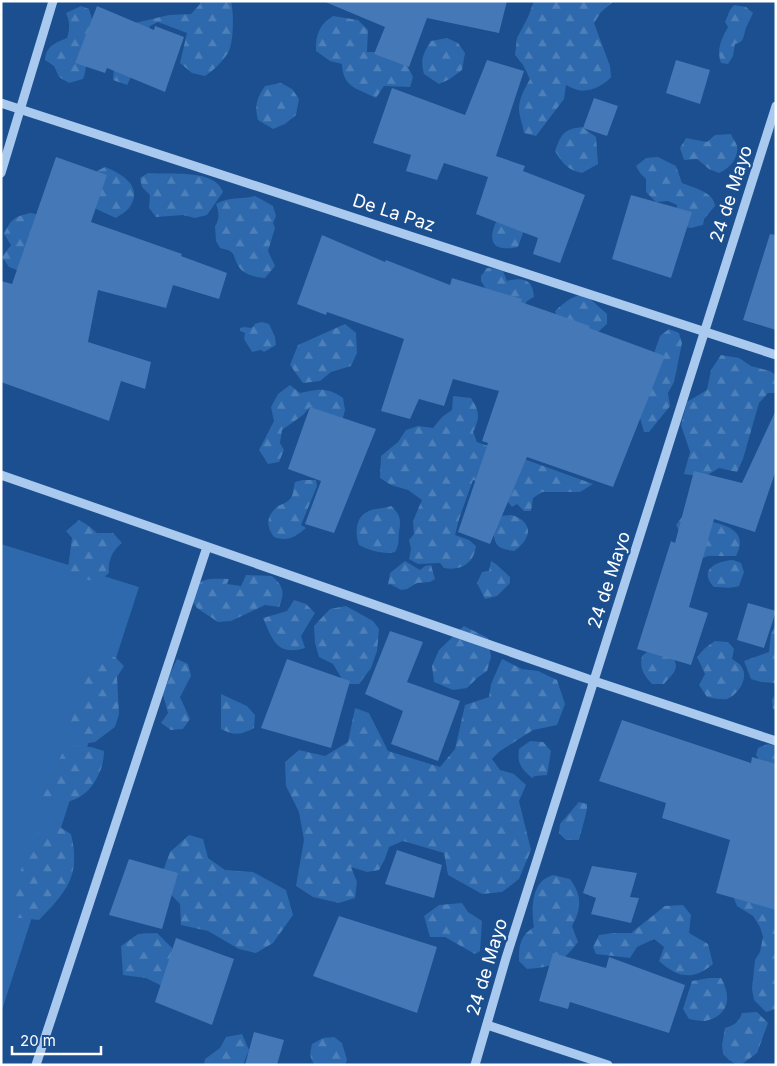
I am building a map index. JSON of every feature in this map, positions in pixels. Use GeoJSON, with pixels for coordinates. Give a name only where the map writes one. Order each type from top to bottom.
{"type":"FeatureCollection","features":[{"type":"Feature","properties":{"kind":"street"},"geometry":{"type":"LineString","coordinates":[[1,173],[52,1]]}},
{"type":"Feature","properties":{"kind":"street","name":"De La Paz"},"geometry":{"type":"LineString","coordinates":[[1,103],[776,355]]}},
{"type":"Feature","properties":{"kind":"street","name":"24 de Mayo"},"geometry":{"type":"LineString","coordinates":[[475,1065],[509,949],[776,106]]}},
{"type":"Feature","properties":{"kind":"street"},"geometry":{"type":"LineString","coordinates":[[1,475],[594,681],[776,741]]}},
{"type":"Feature","properties":{"kind":"street"},"geometry":{"type":"LineString","coordinates":[[36,1065],[207,547]]}},
{"type":"Feature","properties":{"kind":"street"},"geometry":{"type":"LineString","coordinates":[[487,1025],[608,1065]]}},
{"type":"Feature","properties":{"kind":"green space"},"geometry":{"type":"Polygon","coordinates":[[[200,1],[231,1],[233,28],[230,48],[226,56],[215,68],[205,76],[192,73],[180,63],[187,33],[158,22],[150,26],[139,61],[127,85],[113,80],[114,68],[135,23],[169,15],[191,14],[200,4],[200,1]]]}},
{"type":"Feature","properties":{"kind":"green space"},"geometry":{"type":"Polygon","coordinates":[[[534,1],[614,1],[601,12],[594,23],[610,66],[611,77],[601,85],[582,91],[566,85],[564,99],[536,136],[524,133],[519,105],[530,79],[515,55],[517,38],[534,1]]]}},
{"type":"Feature","properties":{"kind":"green space"},"geometry":{"type":"Polygon","coordinates":[[[734,5],[746,7],[753,13],[742,40],[735,44],[733,56],[728,64],[721,63],[720,45],[728,27],[725,22],[734,5]]]}},
{"type":"Feature","properties":{"kind":"green space"},"geometry":{"type":"Polygon","coordinates":[[[81,6],[89,9],[92,19],[85,73],[83,79],[69,83],[59,77],[54,66],[45,60],[49,48],[67,38],[69,26],[66,13],[81,6]]]}},
{"type":"Feature","properties":{"kind":"green space"},"geometry":{"type":"Polygon","coordinates":[[[333,16],[358,20],[368,30],[367,52],[385,52],[396,54],[400,57],[413,77],[410,87],[384,86],[376,98],[348,83],[342,64],[330,61],[316,51],[316,40],[319,30],[333,16]]]}},
{"type":"Feature","properties":{"kind":"green space"},"geometry":{"type":"Polygon","coordinates":[[[447,38],[458,43],[465,53],[462,70],[439,84],[424,74],[423,57],[431,41],[447,38]]]}},
{"type":"Feature","properties":{"kind":"green space"},"geometry":{"type":"Polygon","coordinates":[[[281,83],[292,89],[299,99],[296,115],[285,124],[273,129],[258,120],[257,102],[265,86],[281,83]]]}},
{"type":"Feature","properties":{"kind":"green space"},"geometry":{"type":"Polygon","coordinates":[[[582,127],[596,137],[598,164],[582,173],[566,166],[555,151],[564,133],[571,129],[582,127]]]}},
{"type":"Feature","properties":{"kind":"green space"},"geometry":{"type":"Polygon","coordinates":[[[731,134],[737,146],[736,155],[730,166],[723,171],[719,173],[709,169],[697,159],[684,160],[680,148],[686,138],[707,142],[715,135],[731,134]]]}},
{"type":"Feature","properties":{"kind":"green space"},"geometry":{"type":"Polygon","coordinates":[[[658,157],[676,166],[682,183],[703,191],[714,201],[715,206],[704,219],[703,225],[690,228],[678,223],[676,216],[677,205],[668,201],[656,202],[646,192],[646,179],[636,166],[646,158],[658,157]]]}},
{"type":"Feature","properties":{"kind":"green space"},"geometry":{"type":"Polygon","coordinates":[[[105,167],[124,177],[133,187],[133,200],[129,208],[116,218],[94,208],[90,194],[97,171],[105,167]]]}},
{"type":"Feature","properties":{"kind":"green space"},"geometry":{"type":"Polygon","coordinates":[[[148,173],[201,176],[211,179],[218,184],[223,192],[207,215],[195,218],[183,215],[156,217],[149,208],[150,195],[142,187],[140,178],[148,173]]]}},
{"type":"Feature","properties":{"kind":"green space"},"geometry":{"type":"Polygon","coordinates":[[[255,196],[273,206],[276,216],[273,223],[275,228],[268,251],[275,266],[265,278],[244,272],[239,267],[232,252],[220,248],[216,241],[215,226],[218,221],[218,210],[216,204],[226,200],[255,196]]]}},
{"type":"Feature","properties":{"kind":"green space"},"geometry":{"type":"Polygon","coordinates":[[[31,213],[48,217],[17,270],[9,267],[2,257],[11,245],[4,234],[14,219],[31,213]]]}},
{"type":"Feature","properties":{"kind":"green space"},"geometry":{"type":"Polygon","coordinates":[[[499,216],[524,230],[518,247],[501,248],[493,242],[493,231],[499,216]]]}},
{"type":"Feature","properties":{"kind":"green space"},"geometry":{"type":"Polygon","coordinates":[[[487,268],[503,271],[507,281],[518,279],[526,281],[532,286],[534,297],[527,301],[521,312],[494,303],[481,281],[481,276],[487,268]]]}},
{"type":"Feature","properties":{"kind":"green space"},"geometry":{"type":"Polygon","coordinates":[[[581,295],[589,298],[607,314],[607,324],[598,332],[559,327],[555,311],[570,299],[581,295]]]}},
{"type":"Feature","properties":{"kind":"green space"},"geometry":{"type":"Polygon","coordinates":[[[262,322],[269,324],[275,337],[276,345],[264,352],[261,350],[252,352],[244,339],[245,333],[240,331],[240,328],[251,328],[254,324],[262,322]]]}},
{"type":"Feature","properties":{"kind":"green space"},"geometry":{"type":"Polygon","coordinates":[[[345,324],[356,333],[357,353],[351,366],[331,372],[320,381],[303,383],[290,365],[298,345],[345,324]]]}},
{"type":"Feature","properties":{"kind":"green space"},"geometry":{"type":"Polygon","coordinates":[[[669,329],[679,333],[682,343],[674,382],[668,393],[670,406],[649,432],[644,432],[638,411],[660,336],[669,329]]]}},
{"type":"Feature","properties":{"kind":"green space"},"geometry":{"type":"Polygon","coordinates":[[[721,355],[739,358],[751,366],[770,371],[776,375],[776,393],[768,393],[759,403],[743,459],[737,472],[719,468],[704,477],[684,474],[690,452],[681,425],[687,402],[707,390],[711,370],[721,355]]]}},
{"type":"Feature","properties":{"kind":"green space"},"geometry":{"type":"Polygon","coordinates":[[[290,385],[300,393],[323,390],[343,398],[345,410],[342,421],[310,407],[303,415],[282,430],[280,443],[284,450],[279,462],[268,464],[259,450],[274,421],[271,407],[278,394],[290,385]]]}},
{"type":"Feature","properties":{"kind":"green space"},"geometry":{"type":"Polygon","coordinates":[[[453,396],[471,398],[474,403],[478,415],[473,432],[477,442],[593,484],[580,492],[542,492],[533,498],[531,511],[524,511],[517,504],[512,507],[496,487],[473,480],[455,535],[469,540],[476,546],[475,552],[465,565],[450,569],[444,568],[440,563],[418,564],[409,559],[411,549],[409,540],[414,534],[413,521],[422,500],[408,490],[391,485],[380,478],[381,456],[398,442],[406,430],[418,426],[433,428],[442,417],[452,410],[453,396]]]}},
{"type":"Feature","properties":{"kind":"green space"},"geometry":{"type":"Polygon","coordinates":[[[316,480],[317,486],[301,525],[306,528],[291,538],[274,537],[268,524],[271,513],[291,498],[295,482],[316,480]]]}},
{"type":"Feature","properties":{"kind":"green space"},"geometry":{"type":"Polygon","coordinates":[[[391,506],[397,512],[400,521],[398,544],[395,552],[377,552],[359,545],[357,527],[360,518],[369,511],[391,506]]]}},
{"type":"Feature","properties":{"kind":"green space"},"geometry":{"type":"Polygon","coordinates":[[[512,515],[524,522],[528,532],[524,541],[514,551],[503,549],[497,545],[492,527],[498,516],[512,515]]]}},
{"type":"Feature","properties":{"kind":"green space"},"geometry":{"type":"Polygon","coordinates":[[[682,517],[713,522],[733,530],[739,536],[740,545],[736,556],[708,556],[695,561],[676,525],[682,517]]]}},
{"type":"Feature","properties":{"kind":"green space"},"geometry":{"type":"Polygon","coordinates":[[[79,520],[97,533],[113,533],[122,543],[111,556],[109,573],[98,582],[67,575],[72,538],[66,531],[79,520]]]}},
{"type":"Feature","properties":{"kind":"green space"},"geometry":{"type":"Polygon","coordinates":[[[1,544],[139,587],[1,1013],[1,544]]]}},
{"type":"Feature","properties":{"kind":"green space"},"geometry":{"type":"Polygon","coordinates":[[[733,560],[741,563],[744,572],[739,586],[730,588],[714,587],[708,576],[708,571],[715,564],[733,560]]]}},
{"type":"Feature","properties":{"kind":"green space"},"geometry":{"type":"Polygon","coordinates":[[[405,561],[420,570],[425,566],[431,565],[435,579],[430,582],[417,583],[401,590],[390,584],[388,585],[390,573],[405,561]]]}},
{"type":"Feature","properties":{"kind":"green space"},"geometry":{"type":"Polygon","coordinates":[[[491,561],[510,577],[510,583],[497,596],[485,599],[477,583],[482,572],[489,571],[491,561]]]}},
{"type":"Feature","properties":{"kind":"green space"},"geometry":{"type":"Polygon","coordinates":[[[246,575],[272,576],[279,583],[283,594],[279,607],[265,605],[231,621],[218,622],[197,608],[190,598],[197,586],[205,580],[229,579],[227,584],[241,586],[246,575]]]}},
{"type":"Feature","properties":{"kind":"green space"},"geometry":{"type":"Polygon","coordinates":[[[294,600],[306,604],[315,613],[301,636],[305,648],[288,650],[277,645],[273,640],[263,618],[287,611],[294,600]]]}},
{"type":"Feature","properties":{"kind":"green space"},"geometry":{"type":"Polygon","coordinates":[[[346,606],[373,621],[379,629],[377,651],[371,668],[359,684],[345,684],[333,664],[319,657],[315,643],[314,626],[330,609],[346,606]]]}},
{"type":"Feature","properties":{"kind":"green space"},"geometry":{"type":"Polygon","coordinates":[[[776,625],[776,710],[773,709],[772,700],[775,695],[774,683],[751,679],[744,661],[769,652],[771,633],[776,625]]]}},
{"type":"Feature","properties":{"kind":"green space"},"geometry":{"type":"Polygon","coordinates":[[[464,626],[488,638],[491,657],[487,671],[467,688],[453,690],[434,682],[432,666],[439,650],[464,626]]]}},
{"type":"Feature","properties":{"kind":"green space"},"geometry":{"type":"Polygon","coordinates":[[[715,641],[728,642],[734,649],[732,659],[743,670],[742,685],[735,694],[727,699],[707,697],[699,685],[705,674],[697,657],[715,641]]]}},
{"type":"Feature","properties":{"kind":"green space"},"geometry":{"type":"Polygon","coordinates":[[[660,647],[671,652],[676,666],[664,684],[652,684],[643,672],[641,665],[642,656],[660,647]]]}},
{"type":"Feature","properties":{"kind":"green space"},"geometry":{"type":"Polygon","coordinates":[[[103,655],[115,657],[124,666],[117,677],[119,714],[115,727],[95,742],[82,744],[71,729],[72,719],[79,701],[83,705],[90,693],[82,684],[92,660],[103,655]]]}},
{"type":"Feature","properties":{"kind":"green space"},"geometry":{"type":"Polygon","coordinates":[[[177,659],[188,664],[191,676],[180,697],[190,719],[183,729],[171,730],[161,723],[168,713],[162,691],[177,659]]]}},
{"type":"Feature","properties":{"kind":"green space"},"geometry":{"type":"Polygon","coordinates":[[[502,659],[522,669],[538,671],[557,680],[565,704],[557,725],[533,730],[500,751],[492,759],[500,770],[514,774],[526,785],[519,801],[531,850],[519,879],[502,892],[482,894],[448,875],[444,853],[403,841],[389,847],[379,870],[367,872],[351,867],[357,882],[355,898],[339,903],[313,897],[296,886],[304,840],[299,812],[286,786],[285,762],[299,750],[325,756],[348,742],[355,708],[369,713],[388,751],[440,767],[455,749],[465,705],[489,697],[491,684],[502,659]]]}},
{"type":"Feature","properties":{"kind":"green space"},"geometry":{"type":"Polygon","coordinates":[[[221,694],[247,706],[255,715],[254,728],[238,734],[221,729],[221,694]]]}},
{"type":"Feature","properties":{"kind":"green space"},"geometry":{"type":"Polygon","coordinates":[[[530,741],[543,742],[551,751],[547,775],[532,778],[521,765],[519,749],[530,741]]]}},
{"type":"Feature","properties":{"kind":"green space"},"geometry":{"type":"Polygon","coordinates":[[[768,744],[776,746],[776,769],[763,765],[756,755],[758,748],[768,744]]]}},
{"type":"Feature","properties":{"kind":"green space"},"geometry":{"type":"Polygon","coordinates":[[[66,746],[91,747],[104,751],[99,774],[95,782],[84,794],[70,801],[42,797],[43,784],[66,746]]]}},
{"type":"Feature","properties":{"kind":"green space"},"geometry":{"type":"Polygon","coordinates":[[[579,802],[587,804],[587,807],[579,840],[566,840],[559,833],[560,824],[579,802]]]}},
{"type":"Feature","properties":{"kind":"green space"},"geometry":{"type":"Polygon","coordinates":[[[58,826],[71,834],[74,849],[73,872],[69,882],[57,900],[39,920],[10,917],[16,884],[38,832],[58,826]]]}},
{"type":"Feature","properties":{"kind":"green space"},"geometry":{"type":"Polygon","coordinates":[[[189,835],[203,839],[208,858],[225,870],[253,872],[286,890],[293,915],[273,943],[256,953],[239,949],[208,931],[181,925],[180,904],[159,882],[170,852],[189,835]]]}},
{"type":"Feature","properties":{"kind":"green space"},"geometry":{"type":"Polygon","coordinates":[[[553,875],[570,879],[579,896],[578,914],[572,926],[578,942],[557,963],[527,969],[519,961],[520,946],[523,937],[534,927],[534,897],[538,886],[546,878],[553,875]]]}},
{"type":"Feature","properties":{"kind":"green space"},"geometry":{"type":"Polygon","coordinates":[[[732,894],[776,902],[776,1009],[766,1012],[754,1000],[752,989],[755,960],[760,952],[763,937],[760,927],[753,916],[737,906],[732,894]]]}},
{"type":"Feature","properties":{"kind":"green space"},"geometry":{"type":"Polygon","coordinates":[[[462,903],[468,912],[482,921],[480,951],[475,954],[445,937],[430,937],[424,916],[439,905],[462,903]]]}},
{"type":"Feature","properties":{"kind":"green space"},"geometry":{"type":"Polygon","coordinates":[[[683,905],[691,915],[689,933],[708,944],[713,964],[699,973],[692,975],[679,974],[666,967],[659,961],[664,947],[654,939],[637,947],[630,958],[596,954],[593,947],[599,935],[631,933],[665,906],[683,905]]]}},
{"type":"Feature","properties":{"kind":"green space"},"geometry":{"type":"Polygon","coordinates":[[[157,933],[173,949],[168,989],[146,978],[123,975],[121,946],[138,934],[157,933]]]}},
{"type":"Feature","properties":{"kind":"green space"},"geometry":{"type":"Polygon","coordinates":[[[721,978],[727,992],[724,1010],[719,1015],[705,1021],[689,1019],[683,1009],[692,981],[721,978]]]}},
{"type":"Feature","properties":{"kind":"green space"},"geometry":{"type":"Polygon","coordinates":[[[757,1012],[768,1023],[757,1053],[741,1065],[737,1065],[723,1054],[722,1045],[725,1028],[736,1023],[742,1013],[757,1012]]]}},
{"type":"Feature","properties":{"kind":"green space"},"geometry":{"type":"Polygon","coordinates":[[[242,1034],[249,1050],[243,1065],[204,1065],[205,1059],[220,1048],[226,1037],[242,1034]]]}},
{"type":"Feature","properties":{"kind":"green space"},"geometry":{"type":"Polygon","coordinates":[[[334,1037],[342,1043],[347,1060],[345,1065],[315,1065],[310,1055],[312,1044],[323,1038],[334,1037]]]}},
{"type":"Feature","properties":{"kind":"building"},"geometry":{"type":"Polygon","coordinates":[[[323,1],[507,1],[499,33],[427,18],[409,67],[374,54],[385,27],[323,1]]]}},
{"type":"Feature","properties":{"kind":"building"},"geometry":{"type":"Polygon","coordinates":[[[97,6],[154,30],[155,26],[184,37],[165,92],[107,68],[105,73],[75,63],[97,6]]]}},
{"type":"Feature","properties":{"kind":"building"},"geometry":{"type":"Polygon","coordinates":[[[487,60],[524,71],[496,156],[525,166],[523,171],[585,195],[560,263],[533,254],[538,238],[476,214],[488,177],[444,163],[437,180],[406,171],[411,155],[373,143],[392,88],[465,115],[487,60]]]}},
{"type":"Feature","properties":{"kind":"building"},"geometry":{"type":"Polygon","coordinates":[[[676,60],[710,70],[700,104],[666,93],[676,60]]]}},
{"type":"Feature","properties":{"kind":"building"},"geometry":{"type":"Polygon","coordinates":[[[594,98],[618,106],[607,136],[583,128],[594,98]]]}},
{"type":"Feature","properties":{"kind":"building"},"geometry":{"type":"Polygon","coordinates":[[[56,157],[107,175],[91,222],[182,254],[181,256],[227,273],[219,299],[173,285],[166,308],[98,290],[88,342],[151,362],[145,389],[121,381],[109,421],[1,382],[1,281],[12,284],[56,157]]]}},
{"type":"Feature","properties":{"kind":"building"},"geometry":{"type":"Polygon","coordinates":[[[631,195],[692,212],[671,278],[612,259],[631,195]]]}},
{"type":"Feature","properties":{"kind":"building"},"geometry":{"type":"Polygon","coordinates":[[[770,234],[776,235],[776,330],[743,320],[770,234]]]}},
{"type":"Feature","properties":{"kind":"building"},"geometry":{"type":"Polygon","coordinates":[[[322,235],[385,262],[386,260],[450,285],[452,278],[522,299],[521,302],[590,326],[589,328],[665,356],[613,487],[527,457],[490,544],[458,532],[488,443],[482,441],[499,391],[453,379],[444,406],[419,399],[410,419],[381,411],[404,339],[327,312],[326,315],[297,304],[322,235]]]}},
{"type":"Feature","properties":{"kind":"building"},"geometry":{"type":"Polygon","coordinates":[[[310,407],[376,429],[334,533],[305,524],[321,481],[288,469],[310,407]]]}},
{"type":"Feature","properties":{"kind":"building"},"geometry":{"type":"Polygon","coordinates":[[[776,410],[776,470],[755,532],[714,519],[689,607],[708,613],[691,665],[637,649],[671,541],[675,543],[694,471],[742,483],[776,410]]]}},
{"type":"Feature","properties":{"kind":"building"},"geometry":{"type":"Polygon","coordinates":[[[748,603],[776,611],[764,648],[737,640],[748,603]]]}},
{"type":"Feature","properties":{"kind":"building"},"geometry":{"type":"Polygon","coordinates":[[[390,631],[423,642],[407,682],[460,701],[438,761],[391,744],[403,711],[365,694],[390,631]]]}},
{"type":"Feature","properties":{"kind":"building"},"geometry":{"type":"Polygon","coordinates":[[[287,659],[350,681],[331,748],[261,728],[287,659]]]}},
{"type":"Feature","properties":{"kind":"building"},"geometry":{"type":"Polygon","coordinates":[[[622,720],[751,763],[752,757],[776,764],[776,910],[716,893],[730,840],[662,818],[666,803],[599,781],[622,720]]]}},
{"type":"Feature","properties":{"kind":"building"},"geometry":{"type":"Polygon","coordinates":[[[397,850],[442,865],[434,898],[385,884],[397,850]]]}},
{"type":"Feature","properties":{"kind":"building"},"geometry":{"type":"Polygon","coordinates":[[[129,859],[178,873],[162,929],[109,915],[129,859]]]}},
{"type":"Feature","properties":{"kind":"building"},"geometry":{"type":"Polygon","coordinates":[[[592,866],[637,873],[630,897],[639,898],[631,923],[591,914],[596,898],[583,893],[592,866]]]}},
{"type":"Feature","properties":{"kind":"building"},"geometry":{"type":"Polygon","coordinates":[[[339,916],[437,947],[417,1013],[313,976],[339,916]]]}},
{"type":"Feature","properties":{"kind":"building"},"geometry":{"type":"Polygon","coordinates":[[[176,938],[234,959],[212,1025],[155,1002],[176,938]]]}},
{"type":"Feature","properties":{"kind":"building"},"geometry":{"type":"Polygon","coordinates":[[[553,953],[606,968],[609,957],[685,985],[669,1033],[570,1002],[568,1009],[539,1001],[553,953]]]}},
{"type":"Feature","properties":{"kind":"building"},"geometry":{"type":"Polygon","coordinates":[[[254,1032],[284,1040],[277,1065],[245,1065],[254,1032]]]}}]}
